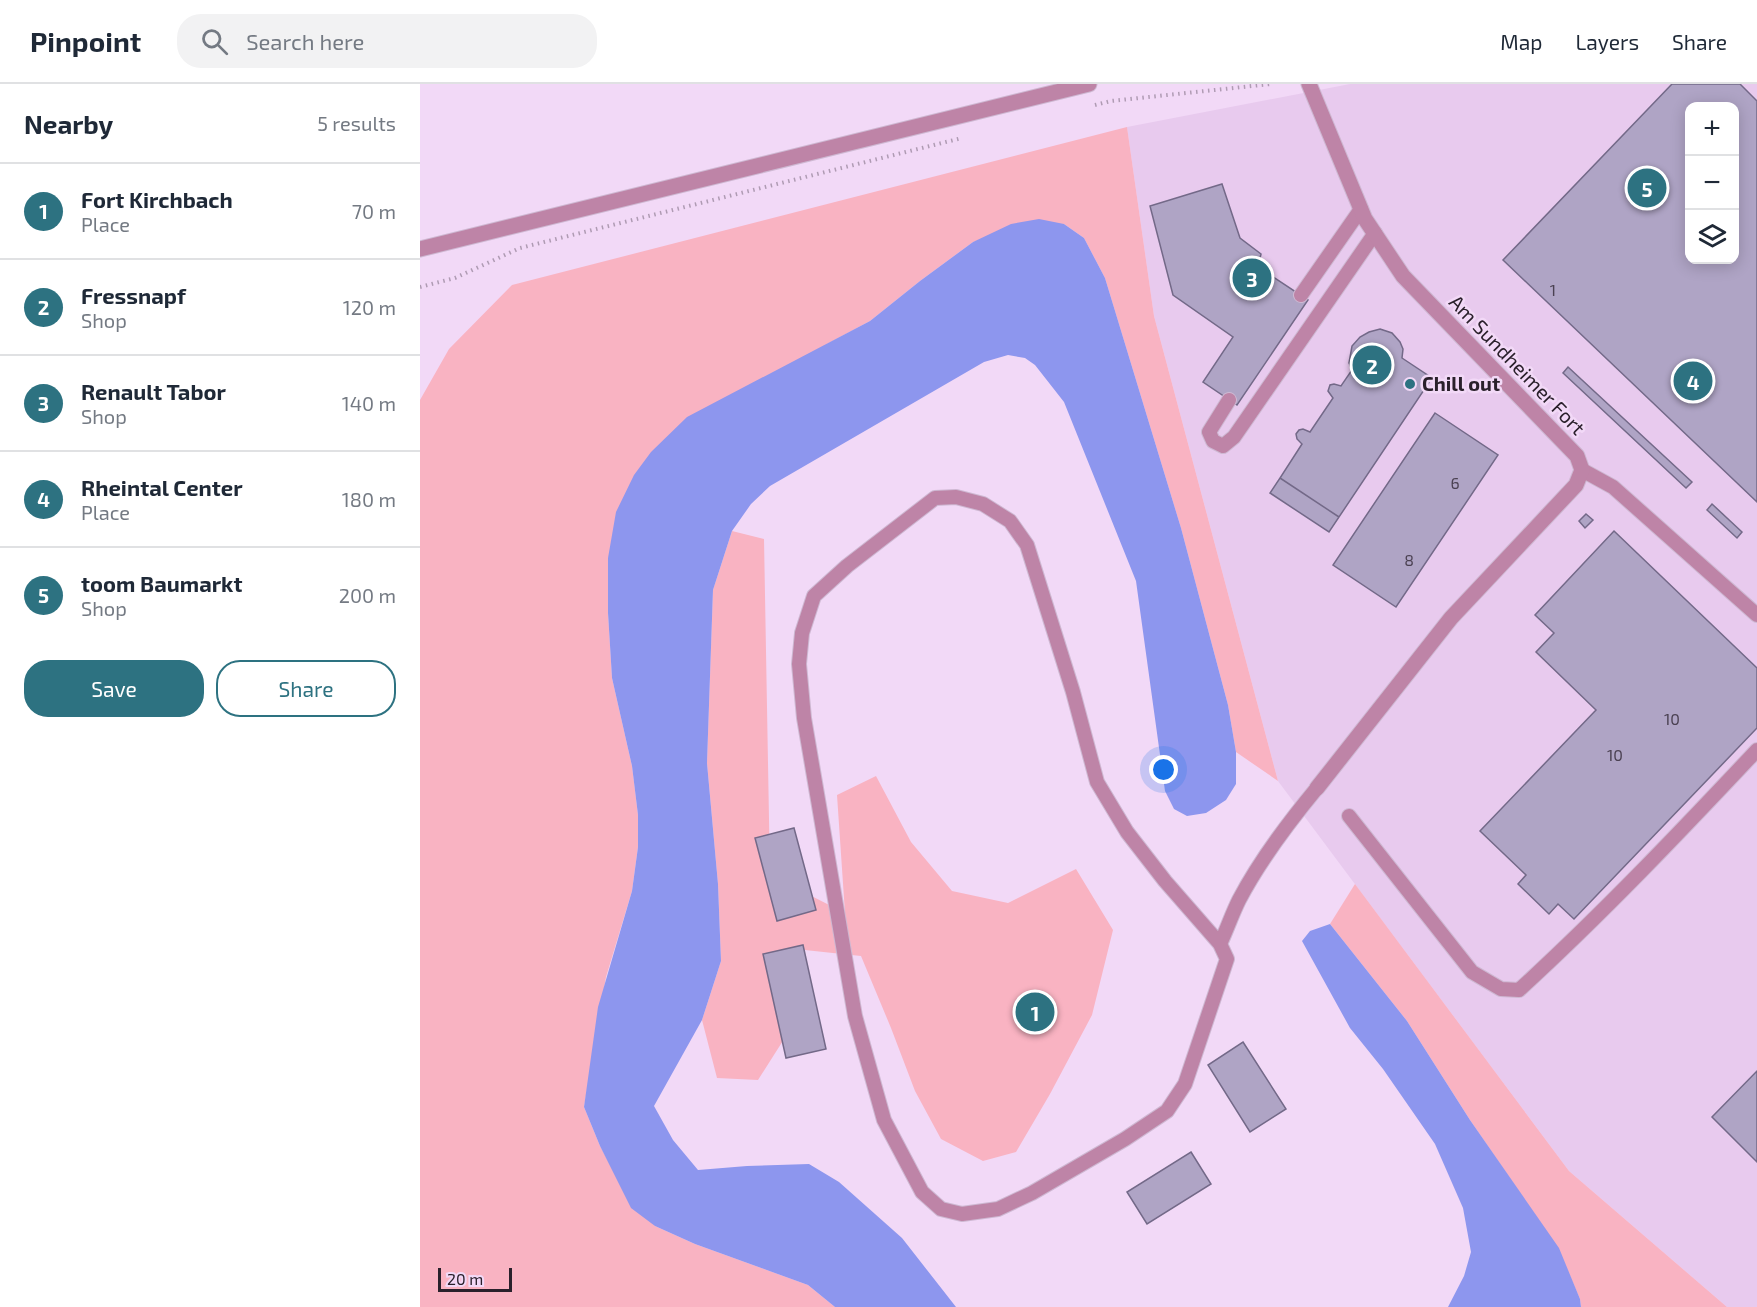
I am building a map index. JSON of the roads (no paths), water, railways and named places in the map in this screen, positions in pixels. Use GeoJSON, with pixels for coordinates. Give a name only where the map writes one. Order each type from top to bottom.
{"type":"FeatureCollection","features":[{"type":"Feature","properties":{"kind":"street"},"geometry":{"type":"LineString","coordinates":[[420,249],[1089,84]]}},
{"type":"Feature","properties":{"kind":"street","name":"Am Sundheimer Fort"},"geometry":{"type":"LineString","coordinates":[[1309,84],[1361,209],[1403,276],[1577,456],[1582,470]]}},
{"type":"Feature","properties":{"kind":"street"},"geometry":{"type":"LineString","coordinates":[[1317,788],[1451,618],[1576,485],[1582,470]]}},
{"type":"Feature","properties":{"kind":"lane"},"geometry":{"type":"LineString","coordinates":[[1301,295],[1361,209]]}},
{"type":"Feature","properties":{"kind":"lane"},"geometry":{"type":"LineString","coordinates":[[1229,399],[1209,432],[1213,441],[1223,446],[1234,437],[1375,233]]}},
{"type":"Feature","properties":{"kind":"lane"},"geometry":{"type":"LineString","coordinates":[[1582,470],[1613,487],[1757,615]]}},
{"type":"Feature","properties":{"kind":"lane"},"geometry":{"type":"LineString","coordinates":[[1220,944],[1165,881],[1127,832],[1097,782],[1027,545],[1010,521],[983,504],[956,497],[935,498],[847,566],[814,596],[802,633],[799,664],[804,718],[855,1016],[884,1120],[922,1192],[941,1209],[962,1214],[998,1209],[1041,1188],[1125,1139],[1167,1111],[1185,1084],[1227,959],[1220,944],[1239,902],[1250,880],[1289,822],[1317,788]]}},
{"type":"Feature","properties":{"kind":"lane"},"geometry":{"type":"LineString","coordinates":[[1349,816],[1472,972],[1501,989],[1519,990],[1594,919],[1757,750]]}},
{"type":"Feature","properties":{"kind":"water"},"geometry":{"type":"Polygon","coordinates":[[[1039,219],[1064,224],[1084,238],[1105,278],[1181,528],[1228,705],[1236,752],[1236,784],[1226,800],[1206,813],[1187,816],[1174,809],[1165,791],[1136,581],[1064,402],[1035,365],[1025,358],[1008,355],[984,362],[770,486],[751,504],[732,531],[713,590],[707,763],[718,884],[721,961],[702,1020],[654,1106],[673,1140],[698,1170],[809,1164],[839,1182],[902,1238],[956,1307],[835,1307],[808,1285],[695,1244],[655,1226],[631,1208],[600,1146],[584,1107],[598,1007],[632,891],[638,847],[638,815],[632,766],[612,678],[608,613],[608,558],[616,512],[634,475],[651,452],[687,417],[870,321],[973,242],[1011,224],[1039,219]]]}},
{"type":"Feature","properties":{"kind":"water"},"geometry":{"type":"Polygon","coordinates":[[[1330,924],[1407,1021],[1470,1120],[1559,1248],[1580,1299],[1581,1307],[1448,1307],[1464,1276],[1471,1252],[1463,1208],[1435,1144],[1383,1069],[1350,1028],[1302,941],[1310,931],[1330,924]]]}},
{"type":"Feature","properties":{"kind":"place","name":"toom Baumarkt"},"geometry":{"type":"Point","coordinates":[1647,188]}},
{"type":"Feature","properties":{"kind":"place","name":"Renault Tabor"},"geometry":{"type":"Point","coordinates":[1252,278]}},
{"type":"Feature","properties":{"kind":"place","name":"Fressnapf"},"geometry":{"type":"Point","coordinates":[1372,365]}},
{"type":"Feature","properties":{"kind":"place","name":"Rheintal Center"},"geometry":{"type":"Point","coordinates":[1693,381]}},
{"type":"Feature","properties":{"kind":"place","name":"Chill out"},"geometry":{"type":"Point","coordinates":[1410,384]}},
{"type":"Feature","properties":{"kind":"place","name":"Fort Kirchbach"},"geometry":{"type":"Point","coordinates":[1035,1012]}}]}
